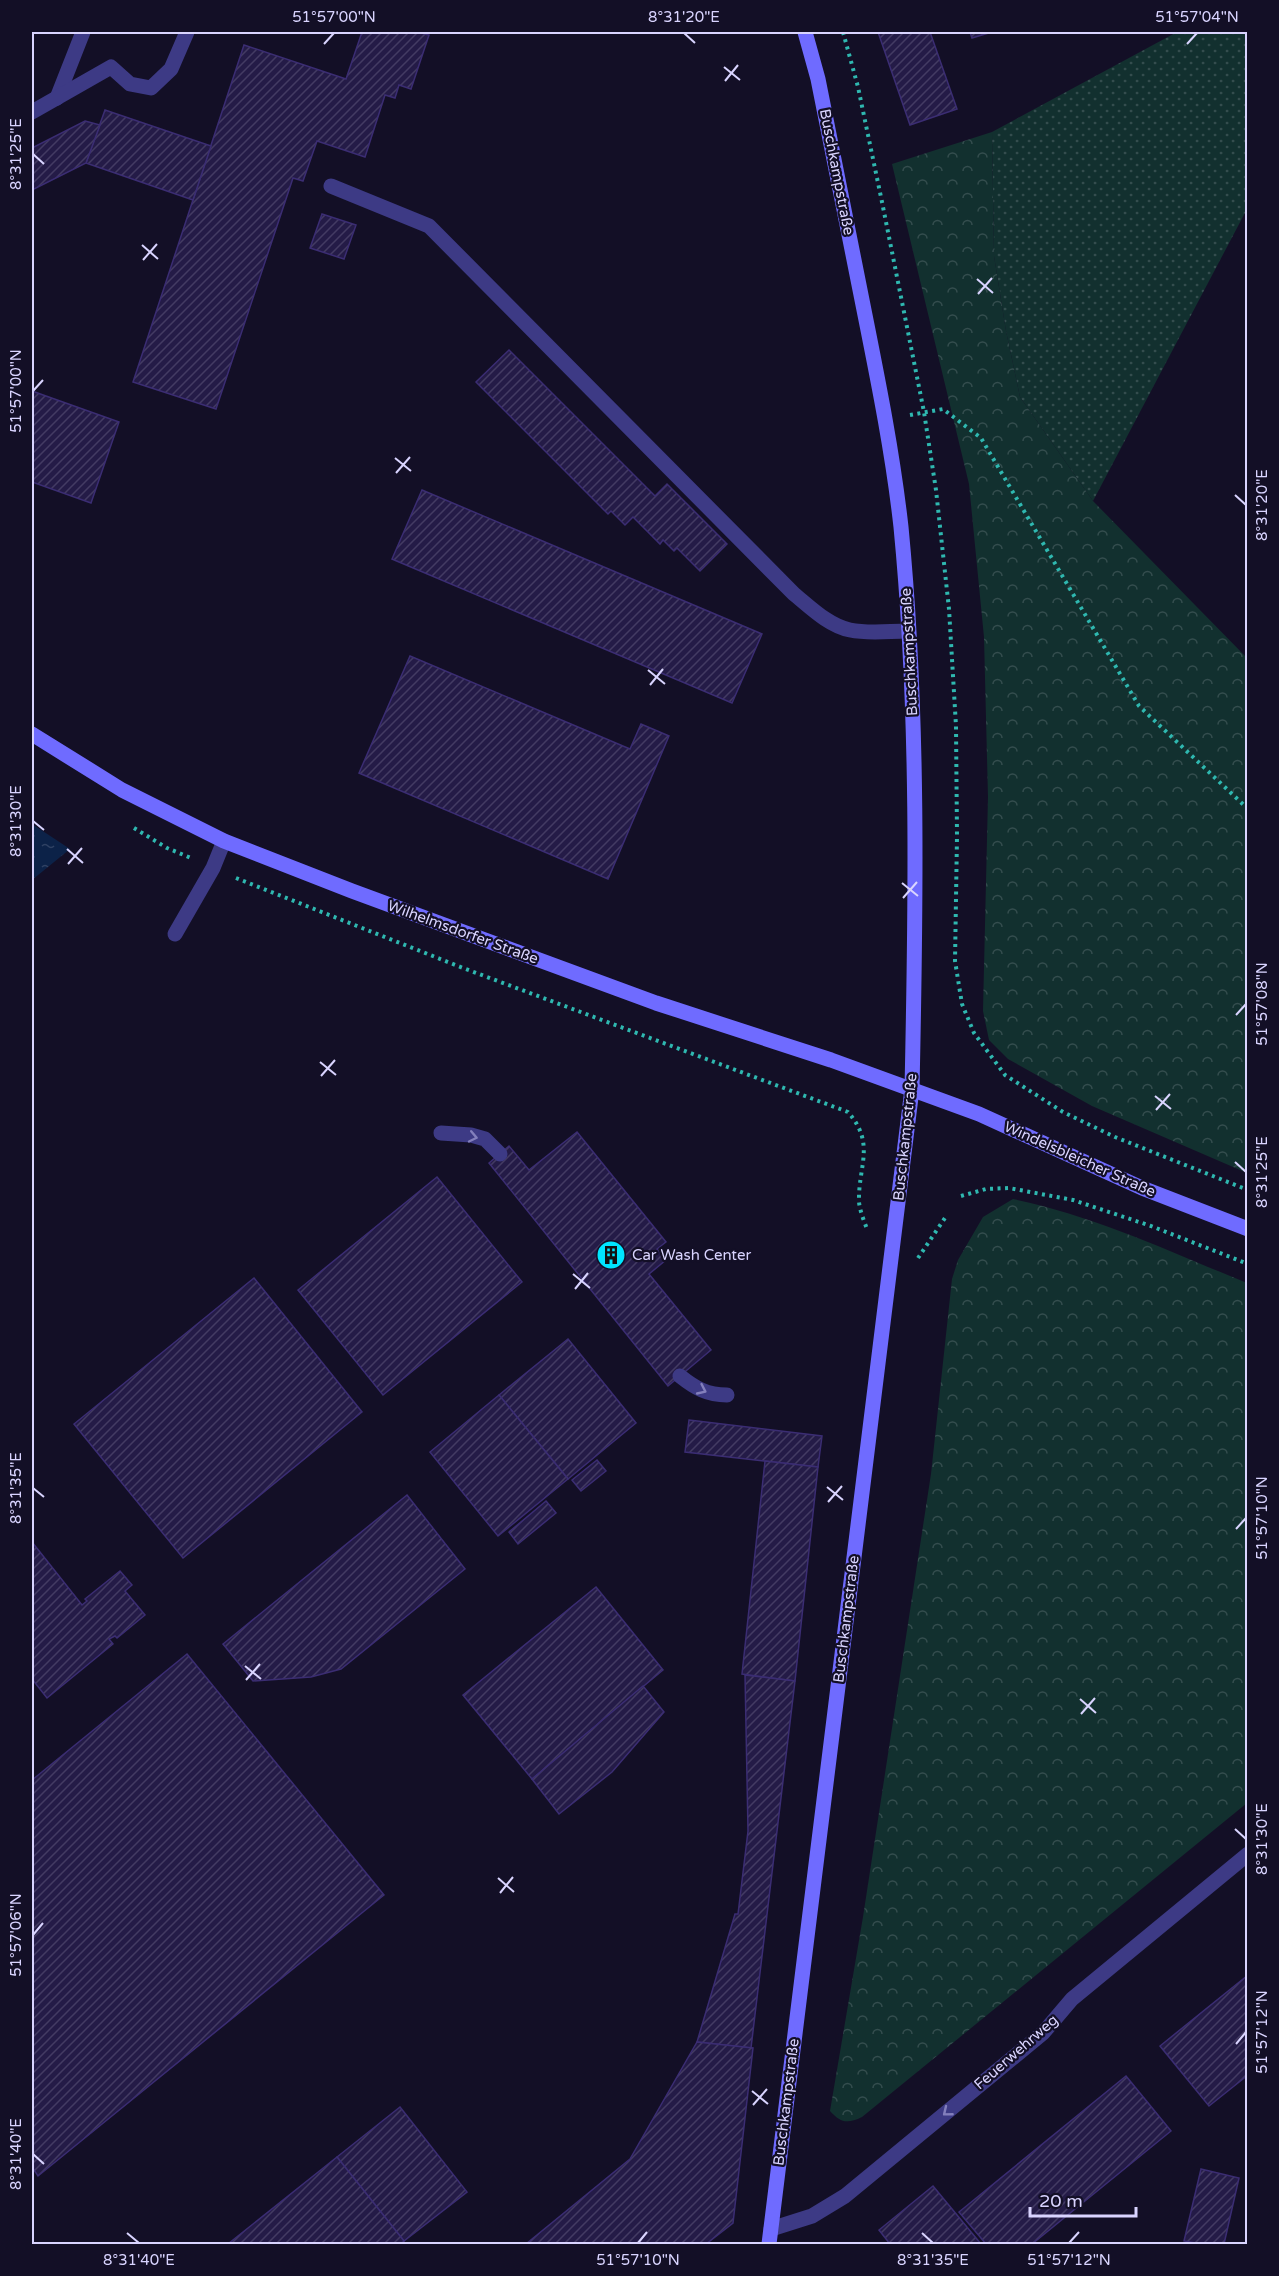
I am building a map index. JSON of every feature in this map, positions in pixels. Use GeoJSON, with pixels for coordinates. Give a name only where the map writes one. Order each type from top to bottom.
{"type":"FeatureCollection","features":[{"type":"Feature","properties":{"kind":"main road","name":"Buschkampstraße"},"geometry":{"type":"LineString","coordinates":[[770,2237],[912,1089],[915,795],[908,631],[900,526],[886,420],[818,79],[805,32]]}},
{"type":"Feature","properties":{"kind":"main road","name":"Wilhelmsdorfer Straße"},"geometry":{"type":"LineString","coordinates":[[32,734],[122,790],[224,842],[656,1003],[912,1089]]}},
{"type":"Feature","properties":{"kind":"main road","name":"Windelsbleicher Straße"},"geometry":{"type":"LineString","coordinates":[[912,1089],[983,1115],[1142,1188],[1248,1229]]}},
{"type":"Feature","properties":{"kind":"street"},"geometry":{"type":"LineString","coordinates":[[57,98],[83,32]]}},
{"type":"Feature","properties":{"kind":"street"},"geometry":{"type":"LineString","coordinates":[[32,112],[111,67],[130,84],[150,88],[171,69],[187,32]]}},
{"type":"Feature","properties":{"kind":"street"},"geometry":{"type":"LineString","coordinates":[[331,186],[429,226],[794,594],[825,619],[848,630],[908,631]]}},
{"type":"Feature","properties":{"kind":"street"},"geometry":{"type":"LineString","coordinates":[[175,934],[213,868],[224,842]]}},
{"type":"Feature","properties":{"kind":"street"},"geometry":{"type":"LineString","coordinates":[[441,1133],[471,1135],[485,1139],[500,1154]]}},
{"type":"Feature","properties":{"kind":"street"},"geometry":{"type":"LineString","coordinates":[[680,1376],[694,1387],[712,1395],[727,1395]]}},
{"type":"Feature","properties":{"kind":"street","name":"Feuerwehrweg"},"geometry":{"type":"LineString","coordinates":[[770,2237],[845,2196],[1043,2032],[1083,1989],[1248,1854]]}},
{"type":"Feature","properties":{"kind":"path"},"geometry":{"type":"LineString","coordinates":[[843,32],[858,87]]}},
{"type":"Feature","properties":{"kind":"path"},"geometry":{"type":"LineString","coordinates":[[886,420],[943,409],[981,438],[1139,706],[1248,809]]}},
{"type":"Feature","properties":{"kind":"path"},"geometry":{"type":"LineString","coordinates":[[128,824],[167,848],[213,868],[462,968],[848,1112],[860,1125],[864,1147],[859,1203]]}},
{"type":"Feature","properties":{"kind":"path"},"geometry":{"type":"LineString","coordinates":[[1005,1075],[1063,1112],[1114,1137],[1248,1190]]}},
{"type":"Feature","properties":{"kind":"path"},"geometry":{"type":"LineString","coordinates":[[961,1196],[986,1189],[1009,1188],[1073,1200],[1151,1226],[1248,1264]]}},
{"type":"Feature","properties":{"kind":"green space"},"geometry":{"type":"Polygon","coordinates":[[[1177,32],[1247,32],[1247,209],[1093,501],[1020,397],[994,256],[992,132],[1177,32]]]}},
{"type":"Feature","properties":{"kind":"green space"},"geometry":{"type":"Polygon","coordinates":[[[992,132],[994,256],[1020,397],[1093,501],[1247,658],[1247,1173],[1092,1106],[1008,1059],[989,1040],[983,1011],[988,797],[984,637],[969,484],[892,164],[992,132]]]}},
{"type":"Feature","properties":{"kind":"green space"},"geometry":{"type":"Polygon","coordinates":[[[1013,1199],[1103,1225],[1247,1283],[1247,1803],[862,2117],[844,2121],[830,2111],[863,1917],[931,1474],[952,1279],[958,1260],[983,1217],[1013,1199]]]}},
{"type":"Feature","properties":{"kind":"water"},"geometry":{"type":"Polygon","coordinates":[[[32,824],[70,849],[32,880],[32,824]]]}},
{"type":"Feature","properties":{"kind":"building"},"geometry":{"type":"Polygon","coordinates":[[[362,32],[417,32],[429,35],[411,89],[399,85],[395,98],[385,95],[365,157],[317,141],[303,181],[293,178],[216,409],[133,382],[244,45],[346,79],[362,32]]]}},
{"type":"Feature","properties":{"kind":"building"},"geometry":{"type":"Polygon","coordinates":[[[878,32],[930,32],[957,109],[910,125],[878,32]]]}},
{"type":"Feature","properties":{"kind":"building"},"geometry":{"type":"Polygon","coordinates":[[[970,32],[992,32],[972,38],[970,32]]]}},
{"type":"Feature","properties":{"kind":"building"},"geometry":{"type":"Polygon","coordinates":[[[105,110],[211,146],[193,200],[86,163],[105,110]]]}},
{"type":"Feature","properties":{"kind":"building"},"geometry":{"type":"Polygon","coordinates":[[[85,121],[100,125],[86,163],[32,190],[32,148],[85,121]]]}},
{"type":"Feature","properties":{"kind":"building"},"geometry":{"type":"Polygon","coordinates":[[[322,214],[356,225],[344,259],[310,248],[322,214]]]}},
{"type":"Feature","properties":{"kind":"building"},"geometry":{"type":"Polygon","coordinates":[[[509,350],[655,496],[667,484],[727,544],[700,571],[677,548],[674,551],[663,540],[660,544],[633,517],[625,525],[611,511],[608,514],[476,382],[509,350]]]}},
{"type":"Feature","properties":{"kind":"building"},"geometry":{"type":"Polygon","coordinates":[[[32,391],[119,422],[91,503],[32,482],[32,391]]]}},
{"type":"Feature","properties":{"kind":"building"},"geometry":{"type":"Polygon","coordinates":[[[422,490],[762,634],[732,703],[392,559],[422,490]]]}},
{"type":"Feature","properties":{"kind":"building"},"geometry":{"type":"Polygon","coordinates":[[[410,656],[630,749],[641,724],[669,736],[608,879],[359,773],[410,656]]]}},
{"type":"Feature","properties":{"kind":"building","name":"Car Wash Center"},"geometry":{"type":"Polygon","coordinates":[[[577,1132],[666,1242],[657,1249],[666,1260],[649,1274],[711,1350],[668,1386],[489,1163],[509,1146],[529,1170],[577,1132]]]}},
{"type":"Feature","properties":{"kind":"building"},"geometry":{"type":"Polygon","coordinates":[[[437,1177],[522,1282],[383,1395],[298,1290],[437,1177]]]}},
{"type":"Feature","properties":{"kind":"building"},"geometry":{"type":"Polygon","coordinates":[[[254,1278],[362,1412],[183,1558],[74,1424],[254,1278]]]}},
{"type":"Feature","properties":{"kind":"building"},"geometry":{"type":"Polygon","coordinates":[[[568,1339],[636,1423],[568,1479],[499,1395],[568,1339]]]}},
{"type":"Feature","properties":{"kind":"building"},"geometry":{"type":"Polygon","coordinates":[[[499,1395],[568,1479],[498,1536],[430,1452],[499,1395]]]}},
{"type":"Feature","properties":{"kind":"building"},"geometry":{"type":"Polygon","coordinates":[[[689,1420],[822,1436],[818,1467],[685,1452],[689,1420]]]}},
{"type":"Feature","properties":{"kind":"building"},"geometry":{"type":"Polygon","coordinates":[[[597,1460],[606,1471],[581,1491],[572,1480],[597,1460]]]}},
{"type":"Feature","properties":{"kind":"building"},"geometry":{"type":"Polygon","coordinates":[[[765,1461],[818,1467],[795,1681],[742,1674],[765,1461]]]}},
{"type":"Feature","properties":{"kind":"building"},"geometry":{"type":"Polygon","coordinates":[[[407,1495],[465,1569],[341,1669],[311,1677],[253,1681],[223,1644],[407,1495]]]}},
{"type":"Feature","properties":{"kind":"building"},"geometry":{"type":"Polygon","coordinates":[[[546,1501],[556,1513],[518,1544],[509,1532],[546,1501]]]}},
{"type":"Feature","properties":{"kind":"building"},"geometry":{"type":"Polygon","coordinates":[[[32,1542],[82,1605],[87,1601],[85,1599],[120,1571],[132,1585],[125,1591],[145,1615],[117,1638],[115,1636],[109,1639],[113,1644],[47,1698],[32,1679],[32,1542]]]}},
{"type":"Feature","properties":{"kind":"building"},"geometry":{"type":"Polygon","coordinates":[[[596,1587],[663,1670],[532,1779],[463,1695],[596,1587]]]}},
{"type":"Feature","properties":{"kind":"building"},"geometry":{"type":"Polygon","coordinates":[[[187,1654],[384,1895],[38,2176],[32,2167],[32,1780],[187,1654]]]}},
{"type":"Feature","properties":{"kind":"building"},"geometry":{"type":"Polygon","coordinates":[[[745,1675],[795,1681],[751,2048],[697,2042],[735,1914],[738,1914],[748,1831],[745,1675]]]}},
{"type":"Feature","properties":{"kind":"building"},"geometry":{"type":"Polygon","coordinates":[[[643,1686],[664,1712],[612,1772],[559,1814],[532,1779],[643,1686]]]}},
{"type":"Feature","properties":{"kind":"building"},"geometry":{"type":"Polygon","coordinates":[[[1248,1975],[1248,2075],[1209,2106],[1160,2046],[1248,1975]]]}},
{"type":"Feature","properties":{"kind":"building"},"geometry":{"type":"Polygon","coordinates":[[[697,2042],[753,2048],[733,2223],[706,2244],[526,2244],[630,2159],[697,2042]]]}},
{"type":"Feature","properties":{"kind":"building"},"geometry":{"type":"Polygon","coordinates":[[[1126,2076],[1171,2131],[1032,2244],[986,2244],[959,2212],[1126,2076]]]}},
{"type":"Feature","properties":{"kind":"building"},"geometry":{"type":"Polygon","coordinates":[[[400,2107],[467,2192],[404,2241],[337,2157],[400,2107]]]}},
{"type":"Feature","properties":{"kind":"building"},"geometry":{"type":"Polygon","coordinates":[[[337,2157],[404,2241],[401,2244],[228,2244],[337,2157]]]}},
{"type":"Feature","properties":{"kind":"building"},"geometry":{"type":"Polygon","coordinates":[[[1201,2169],[1239,2178],[1224,2244],[1184,2241],[1201,2169]]]}},
{"type":"Feature","properties":{"kind":"building"},"geometry":{"type":"Polygon","coordinates":[[[933,2186],[981,2244],[890,2244],[879,2230],[933,2186]]]}},
{"type":"Feature","properties":{"kind":"place","name":"Car Wash Center"},"geometry":{"type":"Point","coordinates":[611,1255]}}]}
